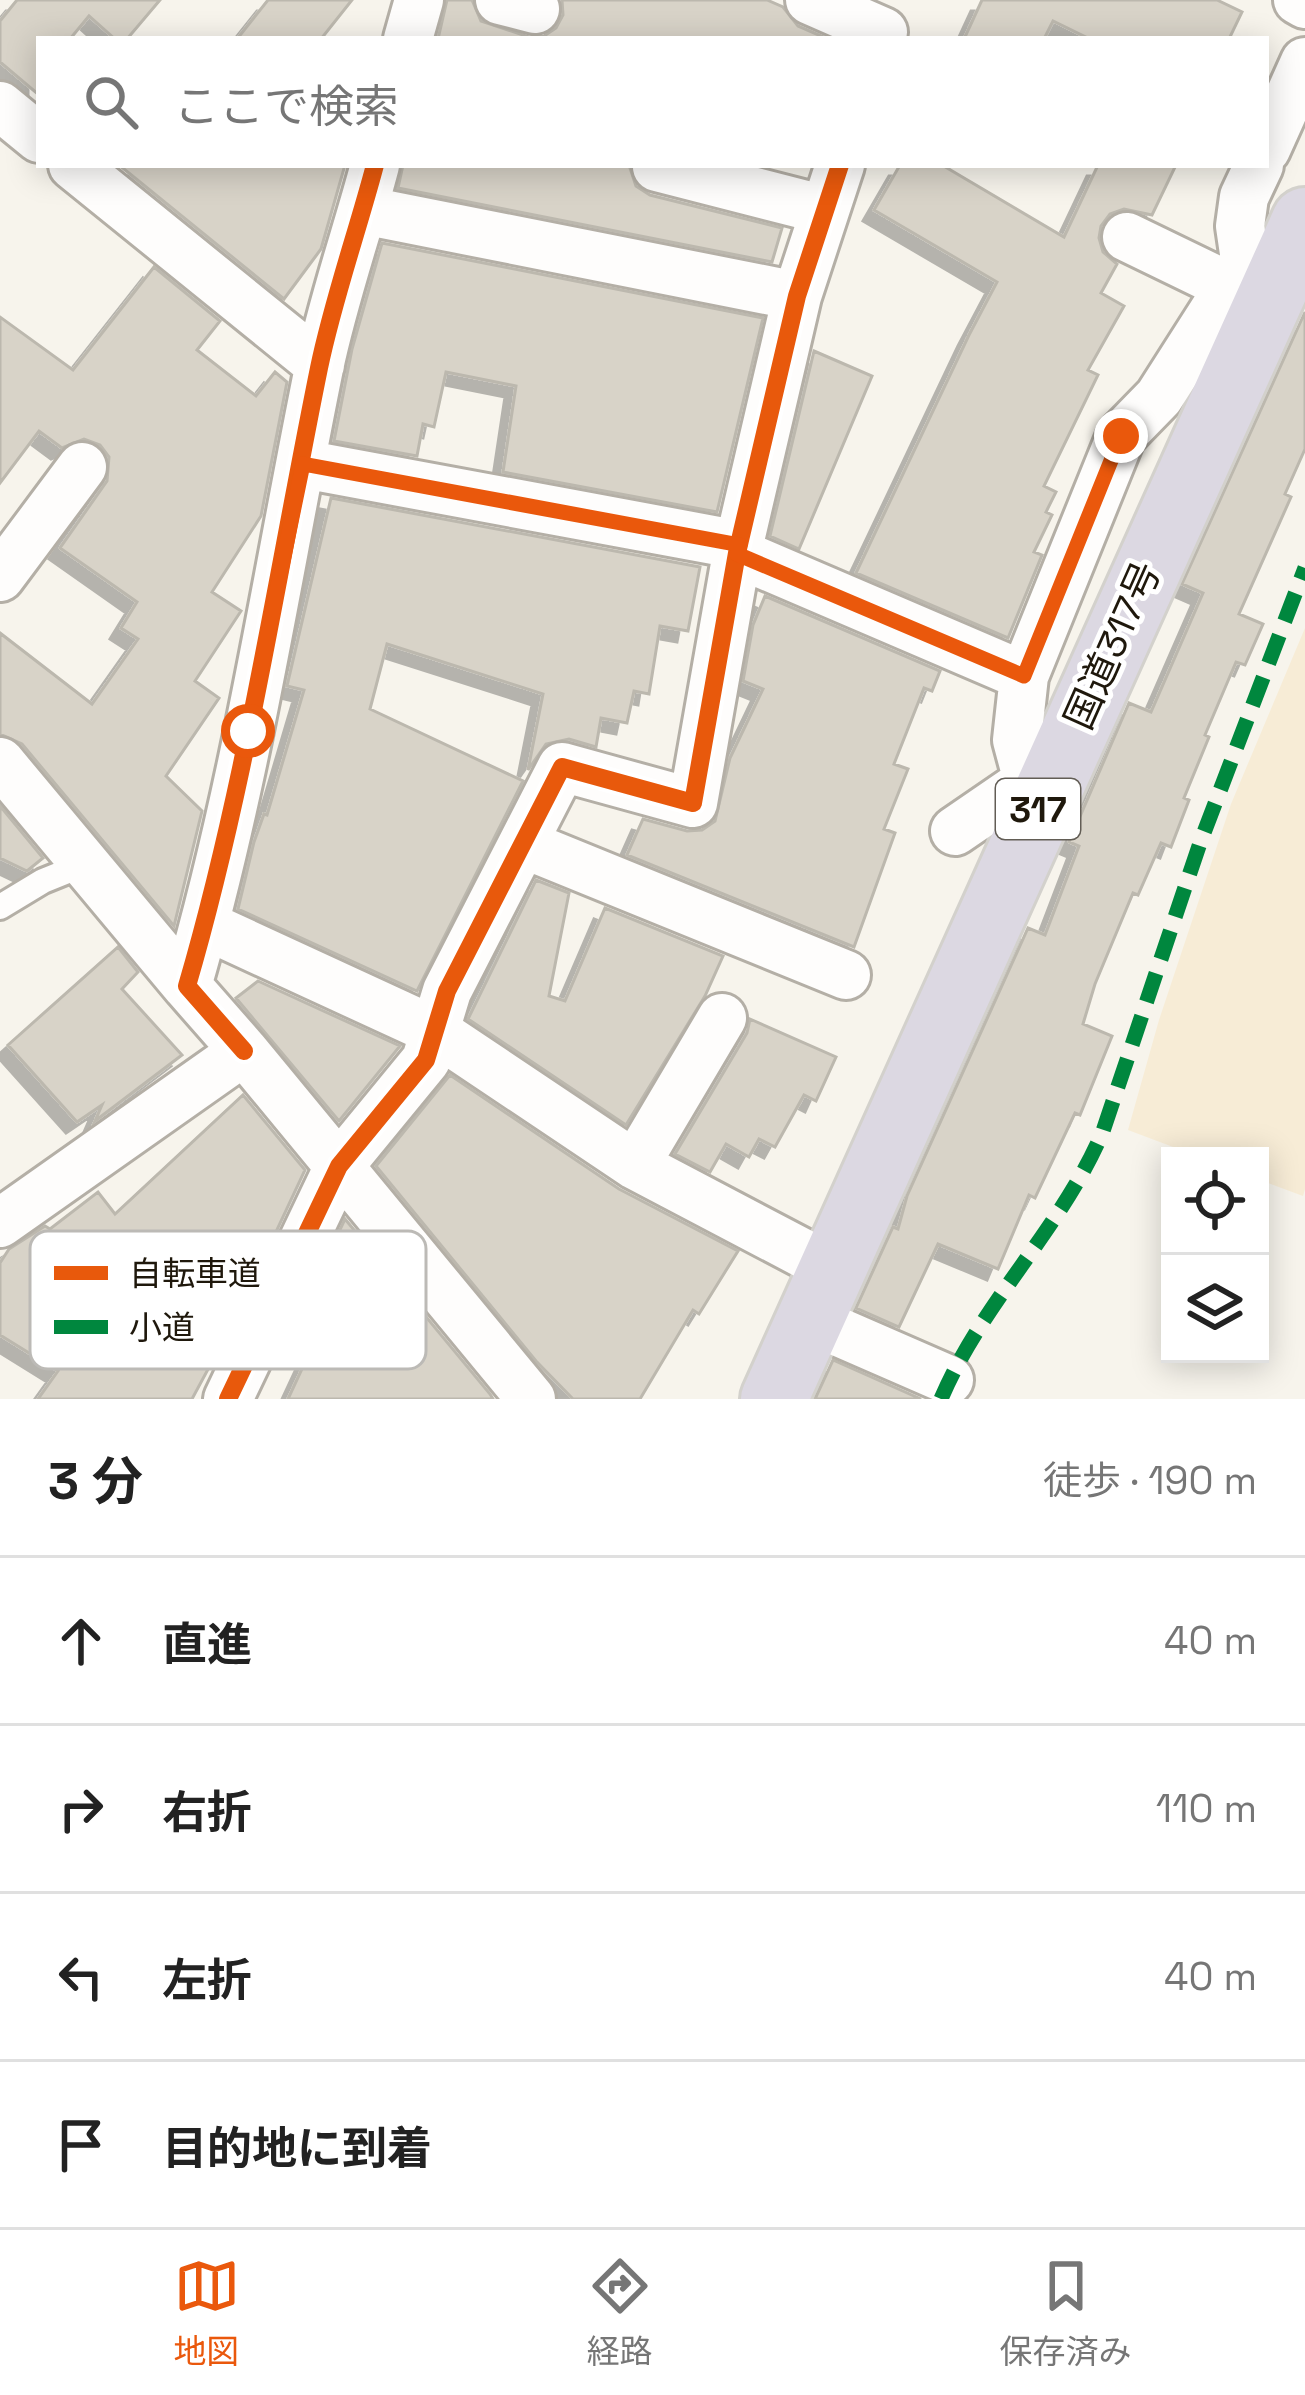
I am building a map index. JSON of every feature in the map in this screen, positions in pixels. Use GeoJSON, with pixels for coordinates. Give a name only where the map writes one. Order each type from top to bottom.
{"type":"FeatureCollection","features":[{"type":"Feature","properties":{"kind":"highway","name":"国道317号"},"geometry":{"type":"LineString","coordinates":[[774,1399],[1253,298],[1305,220]]}},
{"type":"Feature","properties":{"kind":"street"},"geometry":{"type":"LineString","coordinates":[[409,36],[418,0]]}},
{"type":"Feature","properties":{"kind":"street"},"geometry":{"type":"LineString","coordinates":[[810,0],[886,24]]}},
{"type":"Feature","properties":{"kind":"street"},"geometry":{"type":"LineString","coordinates":[[1269,142],[1305,62]]}},
{"type":"Feature","properties":{"kind":"street"},"geometry":{"type":"LineString","coordinates":[[0,106],[36,136]]}},
{"type":"Feature","properties":{"kind":"street"},"geometry":{"type":"LineString","coordinates":[[77,168],[320,365]]}},
{"type":"Feature","properties":{"kind":"street"},"geometry":{"type":"LineString","coordinates":[[661,168],[825,210]]}},
{"type":"Feature","properties":{"kind":"street"},"geometry":{"type":"LineString","coordinates":[[308,1231],[339,1166],[426,1060],[447,991],[562,767],[693,803],[738,549],[797,296],[839,168]]}},
{"type":"Feature","properties":{"kind":"street"},"geometry":{"type":"LineString","coordinates":[[1253,298],[1240,226],[1244,197],[1258,168]]}},
{"type":"Feature","properties":{"kind":"street"},"geometry":{"type":"LineString","coordinates":[[187,986],[205,925],[320,365],[369,188],[797,296]]}},
{"type":"Feature","properties":{"kind":"street"},"geometry":{"type":"LineString","coordinates":[[1127,237],[1253,298]]}},
{"type":"Feature","properties":{"kind":"street"},"geometry":{"type":"LineString","coordinates":[[1121,436],[1159,397],[1217,306],[1253,298]]}},
{"type":"Feature","properties":{"kind":"street"},"geometry":{"type":"LineString","coordinates":[[955,831],[1038,785],[1017,740],[1024,676],[1121,436],[1156,333]]}},
{"type":"Feature","properties":{"kind":"street"},"geometry":{"type":"LineString","coordinates":[[303,464],[738,549],[1024,676]]}},
{"type":"Feature","properties":{"kind":"street"},"geometry":{"type":"LineString","coordinates":[[0,577],[82,467]]}},
{"type":"Feature","properties":{"kind":"street"},"geometry":{"type":"LineString","coordinates":[[0,762],[393,1231]]}},
{"type":"Feature","properties":{"kind":"street"},"geometry":{"type":"LineString","coordinates":[[524,844],[846,975]]}},
{"type":"Feature","properties":{"kind":"street"},"geometry":{"type":"LineString","coordinates":[[205,925],[435,1031],[949,1380]]}},
{"type":"Feature","properties":{"kind":"street"},"geometry":{"type":"LineString","coordinates":[[635,1165],[722,1018]]}},
{"type":"Feature","properties":{"kind":"street"},"geometry":{"type":"LineString","coordinates":[[0,1223],[244,1051]]}},
{"type":"Feature","properties":{"kind":"street"},"geometry":{"type":"LineString","coordinates":[[426,1272],[531,1399]]}},
{"type":"Feature","properties":{"kind":"street"},"geometry":{"type":"LineString","coordinates":[[228,1399],[242,1369]]}},
{"type":"Feature","properties":{"kind":"lane"},"geometry":{"type":"LineString","coordinates":[[0,907],[43,881],[85,864]]}},
{"type":"Feature","properties":{"kind":"shaded area"},"geometry":{"type":"Polygon","coordinates":[[[1305,628],[1303,1196],[1269,1183],[1269,1147],[1173,1147],[1128,1130],[1231,804],[1305,628]]]}},
{"type":"Feature","properties":{"kind":"building"},"geometry":{"type":"Polygon","coordinates":[[[17,0],[160,0],[130,36],[112,36],[89,16],[72,36],[36,36],[36,92],[0,62],[0,21],[17,0]]]}},
{"type":"Feature","properties":{"kind":"building"},"geometry":{"type":"Polygon","coordinates":[[[268,0],[352,0],[323,36],[239,36],[268,0]]]}},
{"type":"Feature","properties":{"kind":"building"},"geometry":{"type":"Polygon","coordinates":[[[447,0],[472,0],[481,21],[526,36],[439,36],[447,0]]]}},
{"type":"Feature","properties":{"kind":"building"},"geometry":{"type":"Polygon","coordinates":[[[562,0],[767,0],[783,7],[798,26],[821,36],[544,36],[563,15],[562,0]]]}},
{"type":"Feature","properties":{"kind":"building"},"geometry":{"type":"Polygon","coordinates":[[[982,0],[1217,0],[1242,12],[1230,36],[1084,36],[1053,21],[1046,36],[965,36],[982,0]]]}},
{"type":"Feature","properties":{"kind":"building"},"geometry":{"type":"Polygon","coordinates":[[[123,168],[344,168],[321,249],[284,299],[123,168]]]}},
{"type":"Feature","properties":{"kind":"building"},"geometry":{"type":"Polygon","coordinates":[[[402,168],[630,168],[636,186],[650,195],[782,228],[772,262],[398,188],[402,168]]]}},
{"type":"Feature","properties":{"kind":"building"},"geometry":{"type":"Polygon","coordinates":[[[898,168],[947,168],[1064,237],[1097,168],[1175,168],[1152,215],[1124,209],[1110,214],[1101,226],[1103,252],[1117,264],[1101,293],[1124,306],[1088,370],[1098,375],[1044,486],[1056,492],[1046,512],[1052,515],[1034,552],[1042,555],[1008,638],[856,573],[997,282],[874,210],[898,168]]]}},
{"type":"Feature","properties":{"kind":"building"},"geometry":{"type":"Polygon","coordinates":[[[382,243],[763,318],[717,512],[503,472],[516,386],[446,372],[434,427],[423,424],[417,456],[334,441],[352,349],[382,243]]]}},
{"type":"Feature","properties":{"kind":"building"},"geometry":{"type":"Polygon","coordinates":[[[154,267],[220,321],[197,350],[256,396],[275,372],[287,382],[261,516],[212,592],[241,611],[195,681],[219,698],[166,776],[202,811],[174,926],[22,744],[0,734],[0,633],[92,704],[138,639],[121,628],[137,602],[60,548],[107,481],[109,457],[100,445],[84,439],[62,448],[39,431],[0,483],[0,317],[73,370],[154,267]]]}},
{"type":"Feature","properties":{"kind":"building"},"geometry":{"type":"Polygon","coordinates":[[[1305,312],[1305,449],[1285,494],[1291,497],[1239,614],[1263,624],[1245,665],[1236,662],[1205,735],[1209,737],[1184,798],[1189,800],[1171,847],[1161,843],[1138,895],[1133,893],[1095,984],[1083,1024],[1112,1036],[1080,1115],[1075,1113],[1035,1198],[1029,1195],[998,1269],[938,1244],[899,1327],[856,1308],[893,1227],[898,1229],[907,1196],[1028,928],[1045,935],[1079,846],[1069,842],[1129,703],[1151,712],[1203,593],[1182,584],[1305,312]]]}},
{"type":"Feature","properties":{"kind":"building"},"geometry":{"type":"Polygon","coordinates":[[[814,351],[872,376],[799,549],[770,536],[814,351]]]}},
{"type":"Feature","properties":{"kind":"building"},"geometry":{"type":"Polygon","coordinates":[[[331,498],[700,567],[688,631],[660,626],[649,694],[634,691],[627,723],[601,718],[596,747],[569,739],[546,744],[528,770],[543,694],[387,644],[370,709],[523,781],[417,991],[238,909],[254,842],[267,815],[304,690],[287,686],[331,498]]]}},
{"type":"Feature","properties":{"kind":"building"},"geometry":{"type":"Polygon","coordinates":[[[765,596],[940,671],[932,691],[924,688],[894,764],[908,769],[884,829],[895,833],[854,947],[627,855],[643,819],[687,831],[702,830],[715,821],[730,758],[763,689],[743,681],[753,625],[765,596]]]}},
{"type":"Feature","properties":{"kind":"building"},"geometry":{"type":"Polygon","coordinates":[[[0,806],[43,858],[27,871],[0,858],[0,806]]]}},
{"type":"Feature","properties":{"kind":"building"},"geometry":{"type":"Polygon","coordinates":[[[536,880],[569,893],[549,996],[565,1001],[605,908],[723,956],[705,996],[626,1125],[468,1019],[536,880]]]}},
{"type":"Feature","properties":{"kind":"building"},"geometry":{"type":"Polygon","coordinates":[[[118,947],[138,972],[122,989],[182,1055],[95,1121],[102,1105],[77,1122],[8,1045],[118,947]]]}},
{"type":"Feature","properties":{"kind":"building"},"geometry":{"type":"Polygon","coordinates":[[[258,981],[400,1046],[339,1121],[236,998],[258,981]]]}},
{"type":"Feature","properties":{"kind":"building"},"geometry":{"type":"Polygon","coordinates":[[[750,1019],[836,1057],[816,1101],[804,1095],[775,1147],[759,1139],[749,1157],[726,1144],[710,1172],[675,1154],[747,1033],[750,1019]]]}},
{"type":"Feature","properties":{"kind":"building"},"geometry":{"type":"Polygon","coordinates":[[[450,1075],[619,1189],[738,1251],[699,1314],[693,1310],[640,1399],[573,1399],[536,1361],[376,1166],[450,1075]]]}},
{"type":"Feature","properties":{"kind":"building"},"geometry":{"type":"Polygon","coordinates":[[[243,1095],[305,1170],[276,1231],[37,1231],[45,1226],[50,1229],[98,1192],[115,1214],[243,1095]]]}},
{"type":"Feature","properties":{"kind":"building"},"geometry":{"type":"Polygon","coordinates":[[[345,1219],[355,1231],[339,1231],[345,1219]]]}},
{"type":"Feature","properties":{"kind":"building"},"geometry":{"type":"Polygon","coordinates":[[[30,1236],[30,1354],[0,1335],[0,1263],[9,1249],[30,1236]]]}},
{"type":"Feature","properties":{"kind":"building"},"geometry":{"type":"Polygon","coordinates":[[[426,1318],[493,1399],[288,1399],[302,1369],[426,1369],[426,1318]]]}},
{"type":"Feature","properties":{"kind":"building"},"geometry":{"type":"Polygon","coordinates":[[[833,1360],[921,1399],[815,1399],[833,1360]]]}},
{"type":"Feature","properties":{"kind":"building"},"geometry":{"type":"Polygon","coordinates":[[[55,1369],[208,1369],[192,1399],[38,1399],[58,1371],[55,1369]]]}},
{"type":"Feature","properties":{"kind":"marked path"},"geometry":{"type":"LineString","coordinates":[[941,1399],[978,1330],[1066,1200],[1103,1131],[1200,843],[1305,568]]}},
{"type":"Feature","properties":{"kind":"cycle path"},"geometry":{"type":"LineString","coordinates":[[244,1051],[187,986],[244,756],[325,343],[374,168]]}},
{"type":"Feature","properties":{"kind":"cycle path"},"geometry":{"type":"LineString","coordinates":[[308,1231],[339,1166],[426,1060],[447,991],[562,767],[693,803],[737,553],[797,296],[839,168]]}},
{"type":"Feature","properties":{"kind":"cycle path"},"geometry":{"type":"LineString","coordinates":[[228,1399],[242,1369]]}},
{"type":"Feature","properties":{"kind":"route"},"geometry":{"type":"LineString","coordinates":[[248,731],[303,464],[740,545],[737,554],[1024,676],[1121,436]]}}]}
